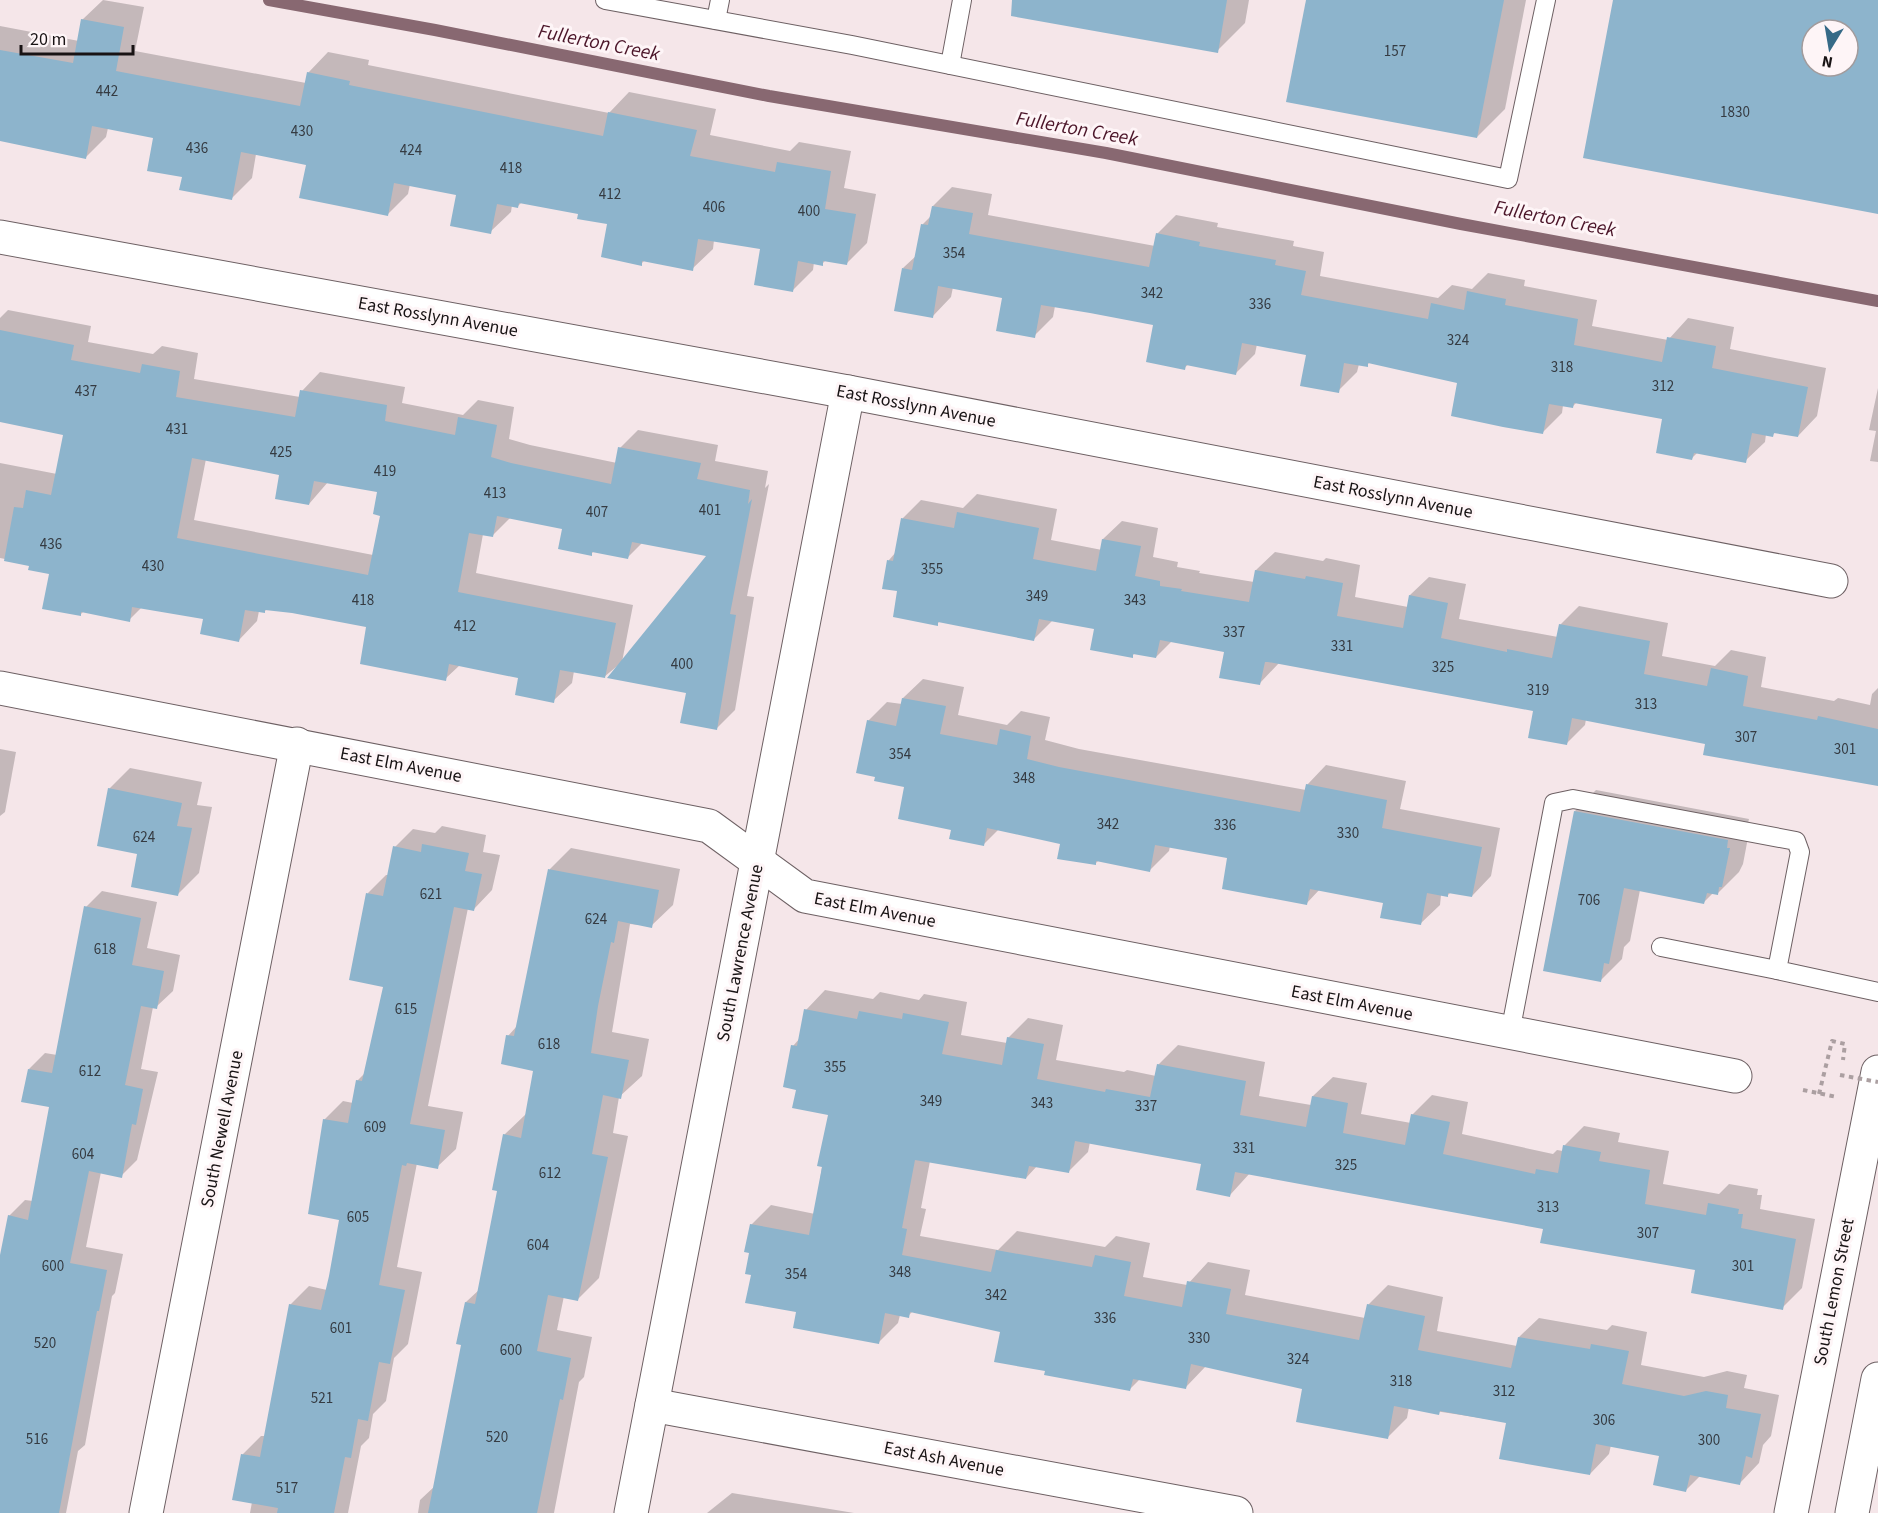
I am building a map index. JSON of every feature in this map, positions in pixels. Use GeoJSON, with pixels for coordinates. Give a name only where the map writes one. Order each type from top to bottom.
{"type":"FeatureCollection","features":[{"type":"Feature","properties":{"kind":"street","name":"East Rosslynn Avenue"},"geometry":{"type":"LineString","coordinates":[[0,237],[848,392],[1831,581]]}},
{"type":"Feature","properties":{"kind":"street","name":"South Lawrence Avenue"},"geometry":{"type":"LineString","coordinates":[[631,1513],[848,392]]}},
{"type":"Feature","properties":{"kind":"street","name":"East Elm Avenue"},"geometry":{"type":"LineString","coordinates":[[0,688],[709,826],[758,864],[805,896],[1735,1076]]}},
{"type":"Feature","properties":{"kind":"street","name":"South Newell Avenue"},"geometry":{"type":"LineString","coordinates":[[146,1513],[297,744]]}},
{"type":"Feature","properties":{"kind":"street","name":"South Lemon Street"},"geometry":{"type":"LineString","coordinates":[[1791,1513],[1878,1072]]}},
{"type":"Feature","properties":{"kind":"street"},"geometry":{"type":"LineString","coordinates":[[1852,1513],[1878,1379]]}},
{"type":"Feature","properties":{"kind":"street","name":"East Ash Avenue"},"geometry":{"type":"LineString","coordinates":[[652,1404],[1236,1513]]}},
{"type":"Feature","properties":{"kind":"lane"},"geometry":{"type":"LineString","coordinates":[[605,0],[950,65],[1508,179],[1546,0]]}},
{"type":"Feature","properties":{"kind":"lane"},"geometry":{"type":"LineString","coordinates":[[716,20],[720,0]]}},
{"type":"Feature","properties":{"kind":"lane"},"geometry":{"type":"LineString","coordinates":[[950,65],[962,0]]}},
{"type":"Feature","properties":{"kind":"lane"},"geometry":{"type":"LineString","coordinates":[[1510,1033],[1554,803],[1573,799],[1796,841],[1800,852],[1777,970]]}},
{"type":"Feature","properties":{"kind":"lane"},"geometry":{"type":"LineString","coordinates":[[1661,947],[1878,992]]}},
{"type":"Feature","properties":{"kind":"path"},"geometry":{"type":"LineString","coordinates":[[1819,1094],[1827,1069],[1832,1041],[1845,1044],[1840,1075],[1878,1082]]}},
{"type":"Feature","properties":{"kind":"path"},"geometry":{"type":"LineString","coordinates":[[1803,1090],[1847,1099]]}},
{"type":"Feature","properties":{"kind":"building"},"geometry":{"type":"Polygon","coordinates":[[[1012,0],[1227,0],[1218,53],[1011,16],[1012,0]]]}},
{"type":"Feature","properties":{"kind":"building"},"geometry":{"type":"Polygon","coordinates":[[[1306,0],[1504,0],[1477,138],[1286,102],[1306,0]]]}},
{"type":"Feature","properties":{"kind":"building"},"geometry":{"type":"Polygon","coordinates":[[[1613,0],[1878,0],[1878,214],[1583,158],[1613,0]]]}},
{"type":"Feature","properties":{"kind":"building"},"geometry":{"type":"Polygon","coordinates":[[[81,19],[124,27],[116,71],[300,106],[307,72],[350,81],[349,85],[603,136],[608,112],[697,130],[690,156],[775,172],[777,162],[831,171],[825,209],[856,214],[847,265],[823,261],[823,266],[798,261],[793,292],[754,285],[760,249],[698,239],[693,271],[642,261],[642,266],[601,257],[607,224],[577,219],[578,214],[519,203],[518,208],[497,204],[491,234],[450,226],[456,195],[394,183],[388,216],[299,198],[306,165],[241,152],[232,200],[179,190],[182,177],[147,171],[153,138],[92,126],[86,159],[0,141],[0,50],[73,63],[81,19]]]}},
{"type":"Feature","properties":{"kind":"building"},"geometry":{"type":"Polygon","coordinates":[[[932,206],[973,213],[969,234],[1149,267],[1156,233],[1200,242],[1199,246],[1276,260],[1275,265],[1306,271],[1301,295],[1428,319],[1431,303],[1464,310],[1467,291],[1506,299],[1505,305],[1578,319],[1574,345],[1662,362],[1667,337],[1716,346],[1712,368],[1808,387],[1798,437],[1774,433],[1773,437],[1752,433],[1746,463],[1694,453],[1692,460],[1656,453],[1662,419],[1574,403],[1573,408],[1549,404],[1543,434],[1503,427],[1451,416],[1457,383],[1368,363],[1368,367],[1344,363],[1339,393],[1300,386],[1306,355],[1242,343],[1236,375],[1186,365],[1185,370],[1146,362],[1153,325],[1090,313],[1041,305],[1035,338],[996,331],[1002,298],[938,286],[933,318],[894,311],[902,268],[912,270],[921,224],[928,225],[932,206]]]}},
{"type":"Feature","properties":{"kind":"building"},"geometry":{"type":"Polygon","coordinates":[[[0,330],[74,345],[71,360],[140,373],[142,364],[180,371],[176,397],[295,417],[300,390],[387,405],[385,421],[455,435],[458,417],[497,425],[491,457],[611,484],[618,447],[701,463],[697,479],[750,490],[748,504],[752,499],[730,614],[736,615],[717,730],[680,723],[686,693],[607,678],[706,556],[632,542],[628,559],[592,552],[592,556],[558,549],[562,529],[497,516],[493,537],[469,533],[458,592],[616,623],[605,678],[560,670],[554,703],[515,695],[518,678],[449,664],[446,681],[360,664],[366,627],[292,613],[245,610],[239,642],[200,634],[203,619],[132,607],[130,622],[81,612],[81,616],[42,609],[49,574],[28,570],[29,566],[4,561],[14,507],[23,508],[26,490],[51,495],[63,435],[0,422],[0,330]],[[192,458],[177,538],[368,575],[380,516],[373,514],[377,492],[314,481],[309,505],[275,499],[279,475],[192,458]]]}},
{"type":"Feature","properties":{"kind":"building"},"geometry":{"type":"Polygon","coordinates":[[[957,512],[1039,528],[1033,559],[1096,571],[1102,539],[1141,546],[1135,576],[1160,581],[1160,586],[1182,589],[1181,591],[1249,602],[1255,570],[1305,579],[1306,576],[1343,583],[1337,616],[1403,628],[1409,595],[1448,603],[1441,638],[1507,652],[1507,649],[1552,658],[1559,624],[1650,641],[1644,674],[1707,686],[1711,668],[1748,676],[1743,706],[1817,720],[1818,716],[1878,729],[1878,786],[1703,755],[1705,744],[1572,718],[1567,745],[1528,738],[1533,711],[1268,662],[1265,662],[1260,685],[1219,678],[1224,652],[1160,640],[1156,658],[1133,654],[1133,658],[1090,650],[1094,629],[1039,619],[1034,641],[938,622],[938,626],[893,617],[897,591],[882,589],[887,560],[893,561],[901,518],[954,528],[957,512]]]}},
{"type":"Feature","properties":{"kind":"building"},"geometry":{"type":"Polygon","coordinates":[[[902,698],[946,706],[940,734],[997,745],[1000,729],[1031,736],[1027,759],[1059,767],[1300,812],[1306,784],[1387,800],[1382,828],[1482,847],[1472,897],[1448,893],[1448,897],[1427,893],[1421,925],[1380,918],[1383,903],[1310,889],[1307,905],[1222,889],[1227,858],[1155,845],[1150,872],[1096,861],[1096,865],[1057,859],[1060,844],[987,828],[984,846],[949,839],[951,830],[898,819],[904,787],[874,781],[875,777],[856,773],[867,720],[896,726],[902,698]]]}},
{"type":"Feature","properties":{"kind":"building"},"geometry":{"type":"Polygon","coordinates":[[[108,788],[182,803],[177,826],[192,828],[178,896],[131,887],[137,854],[97,846],[108,788]]]}},
{"type":"Feature","properties":{"kind":"building"},"geometry":{"type":"Polygon","coordinates":[[[1574,811],[1728,840],[1727,848],[1730,848],[1722,887],[1719,887],[1718,895],[1707,893],[1704,904],[1624,888],[1609,964],[1604,963],[1601,982],[1543,971],[1574,811]]]}},
{"type":"Feature","properties":{"kind":"building"},"geometry":{"type":"Polygon","coordinates":[[[422,844],[469,853],[465,871],[482,874],[474,911],[454,907],[410,1124],[445,1130],[438,1169],[407,1163],[406,1166],[402,1165],[379,1285],[405,1290],[390,1364],[379,1362],[368,1421],[358,1419],[351,1458],[345,1457],[334,1513],[277,1513],[278,1508],[232,1500],[241,1454],[260,1457],[289,1304],[321,1310],[329,1276],[339,1220],[308,1214],[323,1119],[348,1123],[356,1080],[362,1081],[383,987],[349,980],[366,893],[383,896],[393,846],[421,852],[422,844]]]}},
{"type":"Feature","properties":{"kind":"building"},"geometry":{"type":"Polygon","coordinates":[[[548,869],[659,890],[652,928],[618,921],[614,943],[611,942],[598,1006],[591,1053],[629,1060],[621,1099],[603,1095],[592,1154],[608,1157],[578,1301],[548,1295],[537,1351],[571,1358],[563,1400],[560,1399],[537,1513],[428,1513],[461,1345],[456,1344],[465,1302],[475,1304],[497,1191],[492,1190],[503,1134],[521,1138],[533,1071],[501,1064],[506,1035],[514,1036],[548,869]]]}},
{"type":"Feature","properties":{"kind":"building"},"geometry":{"type":"Polygon","coordinates":[[[84,906],[141,918],[132,965],[164,971],[157,1009],[141,1006],[125,1085],[143,1089],[136,1125],[132,1124],[122,1178],[89,1171],[70,1263],[107,1270],[99,1311],[97,1311],[59,1513],[0,1513],[0,1255],[8,1215],[28,1220],[49,1107],[21,1102],[28,1069],[52,1073],[84,906]]]}},
{"type":"Feature","properties":{"kind":"building"},"geometry":{"type":"Polygon","coordinates":[[[804,1009],[857,1019],[859,1011],[902,1019],[903,1013],[949,1022],[942,1054],[1002,1065],[1007,1037],[1044,1044],[1037,1079],[1105,1092],[1106,1089],[1150,1097],[1157,1064],[1246,1081],[1240,1115],[1306,1127],[1312,1096],[1348,1103],[1343,1133],[1405,1145],[1411,1114],[1450,1122],[1443,1154],[1535,1174],[1536,1169],[1558,1173],[1563,1145],[1601,1152],[1599,1161],[1650,1170],[1645,1204],[1706,1215],[1708,1203],[1739,1209],[1738,1214],[1743,1214],[1741,1228],[1796,1239],[1783,1310],[1691,1293],[1695,1270],[1540,1243],[1543,1229],[1235,1172],[1230,1197],[1196,1190],[1201,1164],[1075,1141],[1069,1173],[1029,1166],[1026,1179],[915,1160],[902,1228],[907,1229],[902,1255],[991,1272],[996,1250],[1092,1267],[1095,1255],[1131,1262],[1124,1296],[1182,1307],[1187,1281],[1231,1289],[1226,1314],[1359,1340],[1367,1304],[1425,1316],[1418,1350],[1511,1368],[1518,1337],[1590,1349],[1591,1344],[1629,1351],[1622,1384],[1684,1396],[1706,1391],[1728,1395],[1726,1408],[1761,1414],[1752,1458],[1746,1456],[1740,1485],[1690,1475],[1686,1492],[1653,1485],[1659,1456],[1596,1444],[1590,1475],[1499,1459],[1506,1423],[1440,1411],[1439,1415],[1394,1406],[1388,1439],[1296,1422],[1302,1389],[1191,1364],[1186,1389],[1133,1379],[1130,1391],[1044,1375],[1045,1371],[994,1362],[1000,1332],[910,1312],[909,1318],[885,1313],[879,1344],[793,1328],[796,1312],[745,1303],[751,1275],[745,1274],[749,1253],[744,1252],[750,1224],[809,1235],[822,1167],[817,1166],[828,1115],[792,1108],[796,1090],[783,1087],[791,1045],[797,1046],[804,1009]]]}},
{"type":"Feature","properties":{"kind":"waterway","name":"Fullerton Creek"},"geometry":{"type":"LineString","coordinates":[[269,0],[435,30],[769,96],[1106,153],[1461,224],[1878,301]]}}]}
